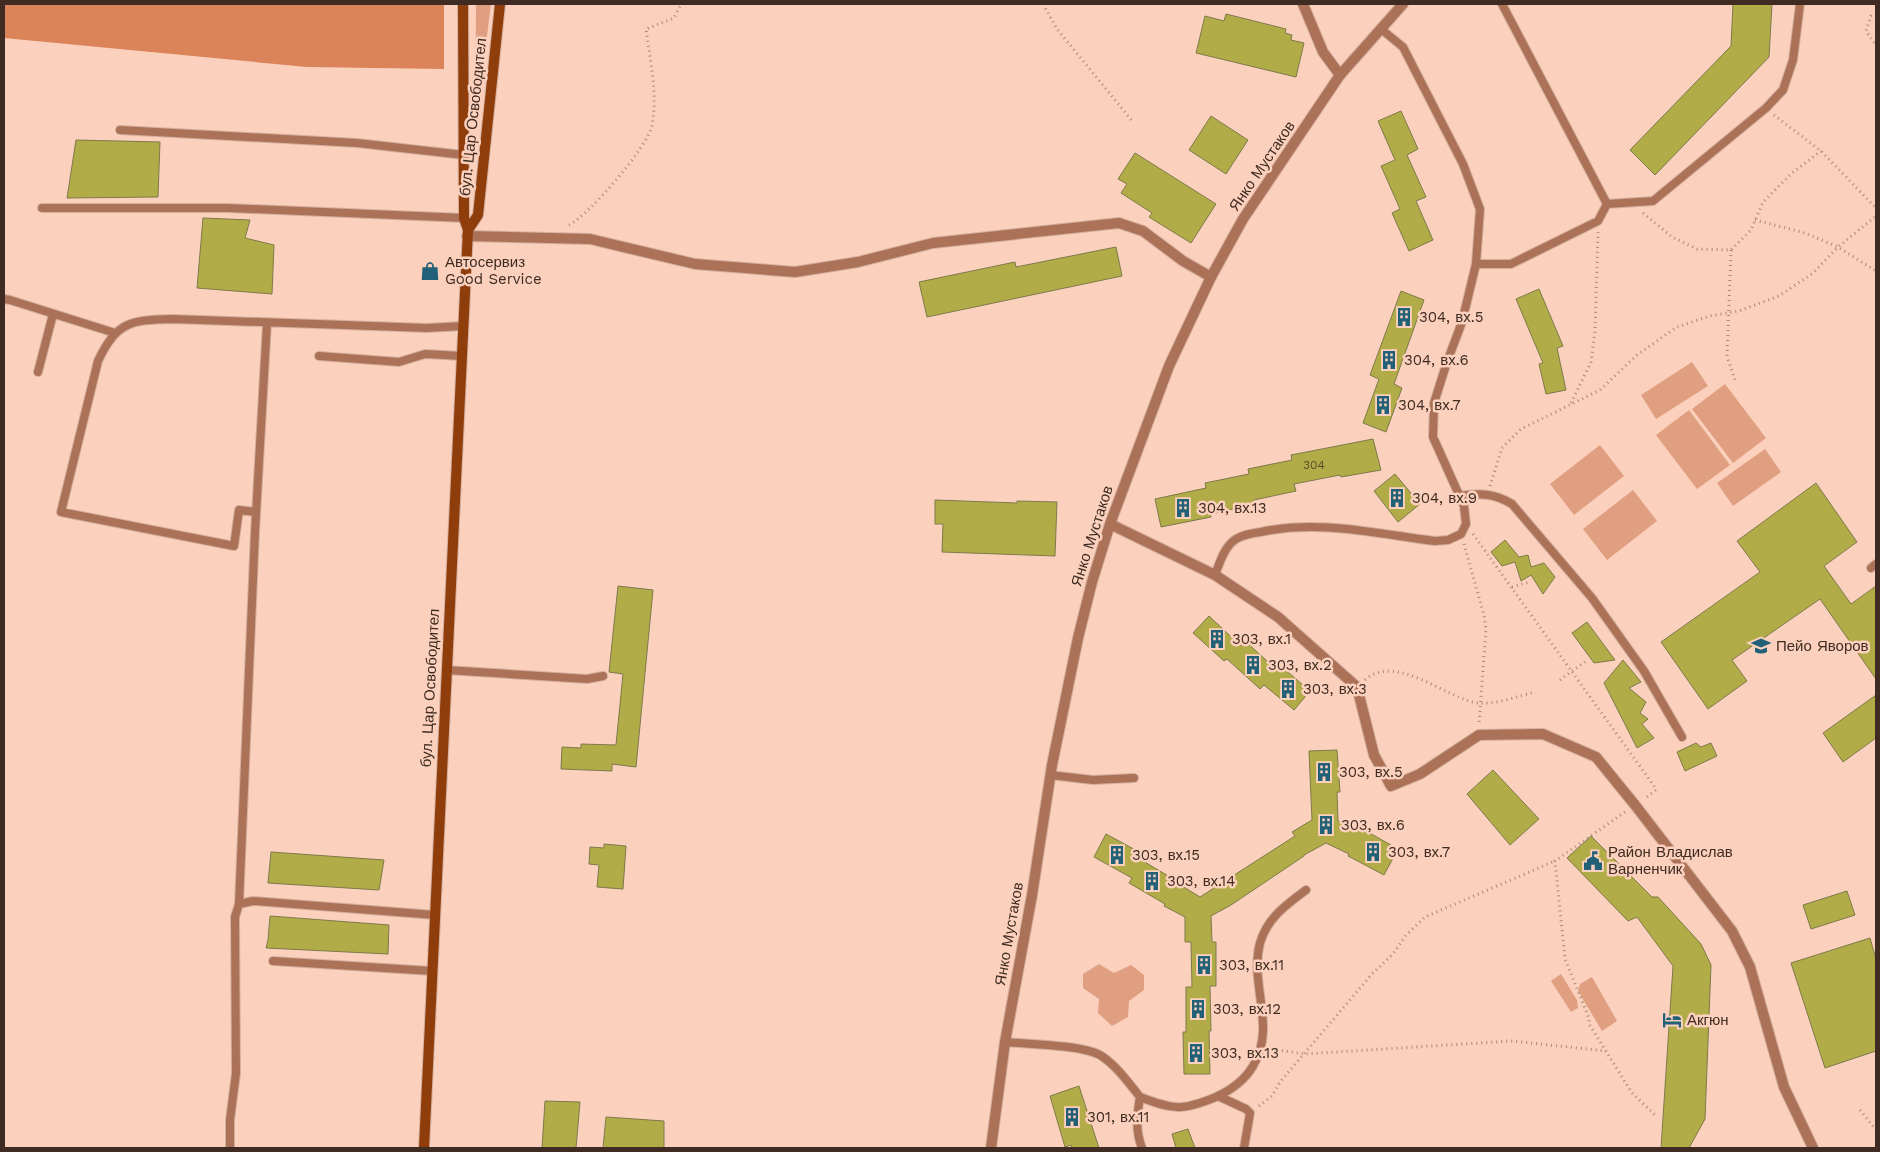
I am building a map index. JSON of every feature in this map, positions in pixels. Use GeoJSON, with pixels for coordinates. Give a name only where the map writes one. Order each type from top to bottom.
{"type":"FeatureCollection","features":[{"type":"Feature","properties":{"kind":"main road","name":"бул. Цар Освободител"},"geometry":{"type":"LineString","coordinates":[[424,1148],[468,233],[464,218],[463,4]]}},
{"type":"Feature","properties":{"kind":"main road","name":"бул. Цар Освободител"},"geometry":{"type":"LineString","coordinates":[[468,233],[478,215],[500,4]]}},
{"type":"Feature","properties":{"kind":"street"},"geometry":{"type":"LineString","coordinates":[[1303,4],[1324,52],[1340,75]]}},
{"type":"Feature","properties":{"kind":"street","name":"Янко Мустаков"},"geometry":{"type":"LineString","coordinates":[[991,1148],[1005,1042],[1032,894],[1050,775],[1080,629],[1110,524],[1169,366],[1210,277],[1243,220],[1340,75],[1403,4]]}},
{"type":"Feature","properties":{"kind":"street"},"geometry":{"type":"LineString","coordinates":[[468,233],[590,239],[696,264],[795,272],[858,262],[933,243],[1119,223],[1143,231],[1183,261],[1210,277]]}},
{"type":"Feature","properties":{"kind":"street"},"geometry":{"type":"LineString","coordinates":[[1110,524],[1215,575],[1278,618],[1357,687],[1374,755],[1391,786],[1420,774],[1479,735],[1543,734],[1596,757],[1636,805],[1732,931],[1750,967],[1784,1087],[1813,1148]]}},
{"type":"Feature","properties":{"kind":"lane"},"geometry":{"type":"LineString","coordinates":[[1502,4],[1607,204]]}},
{"type":"Feature","properties":{"kind":"lane"},"geometry":{"type":"LineString","coordinates":[[1607,204],[1653,201],[1766,108],[1783,90],[1786,82],[1793,60],[1800,4]]}},
{"type":"Feature","properties":{"kind":"lane"},"geometry":{"type":"LineString","coordinates":[[1215,575],[1223,553],[1234,540],[1243,536],[1282,527],[1313,526],[1436,541],[1448,540],[1461,534],[1466,524],[1464,506],[1433,437],[1434,403],[1462,322],[1476,264],[1480,209],[1463,164],[1403,47],[1381,29]]}},
{"type":"Feature","properties":{"kind":"lane"},"geometry":{"type":"LineString","coordinates":[[120,130],[357,144],[464,155]]}},
{"type":"Feature","properties":{"kind":"lane"},"geometry":{"type":"LineString","coordinates":[[1476,264],[1511,264],[1598,221],[1607,204]]}},
{"type":"Feature","properties":{"kind":"lane"},"geometry":{"type":"LineString","coordinates":[[42,208],[228,208],[464,218]]}},
{"type":"Feature","properties":{"kind":"lane"},"geometry":{"type":"LineString","coordinates":[[4,299],[115,332]]}},
{"type":"Feature","properties":{"kind":"lane"},"geometry":{"type":"LineString","coordinates":[[38,372],[53,314]]}},
{"type":"Feature","properties":{"kind":"lane"},"geometry":{"type":"LineString","coordinates":[[256,512],[239,510],[234,546],[61,512],[98,360],[106,343],[115,332],[132,323],[144,320],[173,319],[427,328],[463,326]]}},
{"type":"Feature","properties":{"kind":"lane"},"geometry":{"type":"LineString","coordinates":[[230,1148],[230,1120],[236,1073],[235,917],[239,904],[256,512],[267,323]]}},
{"type":"Feature","properties":{"kind":"lane"},"geometry":{"type":"LineString","coordinates":[[319,356],[399,362],[425,354],[462,356]]}},
{"type":"Feature","properties":{"kind":"lane"},"geometry":{"type":"LineString","coordinates":[[1459,496],[1487,493],[1500,496],[1512,504],[1592,598],[1644,671],[1682,737]]}},
{"type":"Feature","properties":{"kind":"lane"},"geometry":{"type":"LineString","coordinates":[[446,670],[587,679],[602,676]]}},
{"type":"Feature","properties":{"kind":"lane"},"geometry":{"type":"LineString","coordinates":[[1050,775],[1093,780],[1134,778]]}},
{"type":"Feature","properties":{"kind":"lane"},"geometry":{"type":"LineString","coordinates":[[1005,1042],[1087,1049],[1118,1070],[1140,1097],[1165,1107],[1177,1108],[1200,1103],[1218,1096],[1232,1088],[1249,1074],[1261,1048],[1264,1021],[1257,974],[1260,942],[1268,924],[1306,890]]}},
{"type":"Feature","properties":{"kind":"lane"},"geometry":{"type":"LineString","coordinates":[[239,904],[253,901],[435,915]]}},
{"type":"Feature","properties":{"kind":"lane"},"geometry":{"type":"LineString","coordinates":[[273,961],[432,971]]}},
{"type":"Feature","properties":{"kind":"lane"},"geometry":{"type":"LineString","coordinates":[[1218,1096],[1250,1113],[1244,1148]]}},
{"type":"Feature","properties":{"kind":"lane"},"geometry":{"type":"LineString","coordinates":[[1140,1097],[1136,1124],[1137,1137],[1142,1148]]}},
{"type":"Feature","properties":{"kind":"path"},"geometry":{"type":"LineString","coordinates":[[562,226],[571,224],[601,198],[637,152],[652,126],[654,88],[646,29],[674,18],[681,4]]}},
{"type":"Feature","properties":{"kind":"path"},"geometry":{"type":"LineString","coordinates":[[1043,4],[1057,29],[1133,122]]}},
{"type":"Feature","properties":{"kind":"path"},"geometry":{"type":"LineString","coordinates":[[1876,12],[1871,16],[1866,31],[1876,45]]}},
{"type":"Feature","properties":{"kind":"path"},"geometry":{"type":"LineString","coordinates":[[1766,108],[1821,151],[1876,208]]}},
{"type":"Feature","properties":{"kind":"path"},"geometry":{"type":"LineString","coordinates":[[1736,383],[1726,356],[1731,250],[1751,230],[1763,202],[1791,174],[1821,151]]}},
{"type":"Feature","properties":{"kind":"path"},"geometry":{"type":"LineString","coordinates":[[1631,202],[1672,237],[1697,249],[1731,250]]}},
{"type":"Feature","properties":{"kind":"path"},"geometry":{"type":"LineString","coordinates":[[1487,493],[1502,448],[1521,429],[1600,390],[1637,355],[1677,326],[1779,296],[1813,273],[1838,247],[1876,216]]}},
{"type":"Feature","properties":{"kind":"path"},"geometry":{"type":"LineString","coordinates":[[1755,220],[1805,233],[1838,247],[1876,271]]}},
{"type":"Feature","properties":{"kind":"path"},"geometry":{"type":"LineString","coordinates":[[1571,404],[1591,362],[1595,331],[1598,221]]}},
{"type":"Feature","properties":{"kind":"path"},"geometry":{"type":"LineString","coordinates":[[1250,1113],[1272,1096],[1280,1082],[1372,974],[1393,954],[1406,935],[1419,921],[1555,861],[1656,790],[1573,671],[1466,524]]}},
{"type":"Feature","properties":{"kind":"path"},"geometry":{"type":"LineString","coordinates":[[1461,534],[1484,615],[1486,629],[1479,735]]}},
{"type":"Feature","properties":{"kind":"path"},"geometry":{"type":"LineString","coordinates":[[1512,587],[1529,582]]}},
{"type":"Feature","properties":{"kind":"path"},"geometry":{"type":"LineString","coordinates":[[1560,680],[1586,661]]}},
{"type":"Feature","properties":{"kind":"path"},"geometry":{"type":"LineString","coordinates":[[1357,687],[1370,676],[1384,672],[1398,672],[1417,678],[1469,702],[1480,704],[1535,692]]}},
{"type":"Feature","properties":{"kind":"path"},"geometry":{"type":"LineString","coordinates":[[1555,861],[1565,959],[1589,1018],[1589,1024],[1632,1093],[1655,1115]]}},
{"type":"Feature","properties":{"kind":"path"},"geometry":{"type":"LineString","coordinates":[[1261,1048],[1304,1054],[1512,1041],[1606,1052]]}},
{"type":"Feature","properties":{"kind":"path"},"geometry":{"type":"LineString","coordinates":[[1860,1110],[1876,1130]]}},
{"type":"Feature","properties":{"kind":"shaded area"},"geometry":{"type":"Polygon","coordinates":[[[4,4],[444,4],[444,69],[307,67],[4,38],[4,4]]]}},
{"type":"Feature","properties":{"kind":"shaded area"},"geometry":{"type":"Polygon","coordinates":[[[476,4],[491,4],[475,131],[476,4]]]}},
{"type":"Feature","properties":{"kind":"shaded area"},"geometry":{"type":"Polygon","coordinates":[[[1692,362],[1708,386],[1656,419],[1641,395],[1692,362]]]}},
{"type":"Feature","properties":{"kind":"shaded area"},"geometry":{"type":"Polygon","coordinates":[[[1725,384],[1766,438],[1733,463],[1692,409],[1725,384]]]}},
{"type":"Feature","properties":{"kind":"shaded area"},"geometry":{"type":"Polygon","coordinates":[[[1689,410],[1730,465],[1697,489],[1656,435],[1689,410]]]}},
{"type":"Feature","properties":{"kind":"shaded area"},"geometry":{"type":"Polygon","coordinates":[[[1600,445],[1624,476],[1574,515],[1550,484],[1600,445]]]}},
{"type":"Feature","properties":{"kind":"shaded area"},"geometry":{"type":"Polygon","coordinates":[[[1765,449],[1781,472],[1733,506],[1717,483],[1765,449]]]}},
{"type":"Feature","properties":{"kind":"shaded area"},"geometry":{"type":"Polygon","coordinates":[[[1633,490],[1657,521],[1607,560],[1583,529],[1633,490]]]}},
{"type":"Feature","properties":{"kind":"shaded area"},"geometry":{"type":"Polygon","coordinates":[[[1099,964],[1114,973],[1131,965],[1144,975],[1144,990],[1129,1001],[1128,1017],[1112,1026],[1098,1013],[1099,999],[1083,988],[1083,974],[1099,964]]]}},
{"type":"Feature","properties":{"kind":"shaded area"},"geometry":{"type":"Polygon","coordinates":[[[1561,974],[1577,1000],[1578,1008],[1571,1012],[1551,981],[1561,974]]]}},
{"type":"Feature","properties":{"kind":"shaded area"},"geometry":{"type":"Polygon","coordinates":[[[1592,977],[1617,1021],[1602,1031],[1578,991],[1580,984],[1592,977]]]}},
{"type":"Feature","properties":{"kind":"building"},"geometry":{"type":"Polygon","coordinates":[[[1733,4],[1772,4],[1769,57],[1655,175],[1630,150],[1731,46],[1733,4]]]}},
{"type":"Feature","properties":{"kind":"building"},"geometry":{"type":"Polygon","coordinates":[[[1226,14],[1286,29],[1285,33],[1292,35],[1291,40],[1304,43],[1296,77],[1196,53],[1205,16],[1224,21],[1226,14]]]}},
{"type":"Feature","properties":{"kind":"building"},"geometry":{"type":"Polygon","coordinates":[[[1401,111],[1418,149],[1407,155],[1426,197],[1416,201],[1433,240],[1409,251],[1392,213],[1400,209],[1381,166],[1395,160],[1378,121],[1401,111]]]}},
{"type":"Feature","properties":{"kind":"building"},"geometry":{"type":"Polygon","coordinates":[[[1211,116],[1248,140],[1226,174],[1189,150],[1211,116]]]}},
{"type":"Feature","properties":{"kind":"building"},"geometry":{"type":"Polygon","coordinates":[[[76,140],[160,142],[158,197],[67,198],[76,140]]]}},
{"type":"Feature","properties":{"kind":"building"},"geometry":{"type":"Polygon","coordinates":[[[1135,153],[1216,204],[1191,243],[1149,217],[1152,213],[1121,193],[1127,184],[1118,179],[1135,153]]]}},
{"type":"Feature","properties":{"kind":"building"},"geometry":{"type":"Polygon","coordinates":[[[203,218],[250,220],[245,238],[274,245],[272,294],[197,288],[203,218]]]}},
{"type":"Feature","properties":{"kind":"building"},"geometry":{"type":"Polygon","coordinates":[[[1116,247],[1122,276],[927,317],[919,282],[1015,262],[1016,267],[1116,247]]]}},
{"type":"Feature","properties":{"kind":"building"},"geometry":{"type":"Polygon","coordinates":[[[1539,289],[1563,346],[1557,348],[1566,390],[1546,394],[1539,364],[1543,363],[1516,299],[1539,289]]]}},
{"type":"Feature","properties":{"kind":"building"},"geometry":{"type":"Polygon","coordinates":[[[1401,291],[1424,300],[1394,384],[1402,388],[1386,432],[1363,423],[1379,379],[1370,375],[1401,291]]]}},
{"type":"Feature","properties":{"kind":"building"},"geometry":{"type":"Polygon","coordinates":[[[1373,439],[1381,470],[1341,477],[1340,475],[1294,484],[1296,491],[1254,500],[1255,504],[1211,514],[1211,517],[1161,527],[1155,499],[1206,488],[1205,483],[1249,474],[1248,469],[1292,460],[1291,455],[1373,439]]]}},
{"type":"Feature","properties":{"kind":"building","name":"304, вх.9"},"geometry":{"type":"Polygon","coordinates":[[[1395,474],[1420,504],[1398,522],[1374,491],[1395,474]]]}},
{"type":"Feature","properties":{"kind":"building"},"geometry":{"type":"Polygon","coordinates":[[[1816,483],[1857,542],[1824,566],[1851,604],[1876,586],[1876,679],[1820,599],[1732,660],[1747,681],[1708,709],[1661,642],[1760,572],[1737,541],[1816,483]]]}},
{"type":"Feature","properties":{"kind":"building"},"geometry":{"type":"Polygon","coordinates":[[[935,500],[1017,503],[1017,501],[1057,502],[1055,556],[942,552],[943,524],[935,524],[935,500]]]}},
{"type":"Feature","properties":{"kind":"building"},"geometry":{"type":"Polygon","coordinates":[[[1505,540],[1519,557],[1528,555],[1531,567],[1544,563],[1555,577],[1543,594],[1531,575],[1521,581],[1515,562],[1502,566],[1491,552],[1505,540]]]}},
{"type":"Feature","properties":{"kind":"building"},"geometry":{"type":"Polygon","coordinates":[[[618,586],[653,590],[636,767],[612,764],[612,771],[561,769],[562,747],[581,748],[581,744],[616,745],[623,674],[609,672],[618,586]]]}},
{"type":"Feature","properties":{"kind":"building"},"geometry":{"type":"Polygon","coordinates":[[[1209,616],[1241,646],[1245,641],[1278,671],[1282,667],[1310,691],[1294,710],[1264,685],[1260,689],[1227,659],[1224,661],[1193,633],[1209,616]]]}},
{"type":"Feature","properties":{"kind":"building"},"geometry":{"type":"Polygon","coordinates":[[[1587,622],[1615,660],[1594,663],[1572,633],[1587,622]]]}},
{"type":"Feature","properties":{"kind":"building"},"geometry":{"type":"Polygon","coordinates":[[[1623,660],[1641,682],[1629,688],[1646,702],[1640,713],[1648,719],[1642,724],[1654,738],[1637,748],[1604,683],[1623,660]]]}},
{"type":"Feature","properties":{"kind":"building"},"geometry":{"type":"Polygon","coordinates":[[[1876,695],[1876,738],[1843,762],[1823,733],[1876,695]]]}},
{"type":"Feature","properties":{"kind":"building"},"geometry":{"type":"Polygon","coordinates":[[[1696,743],[1701,747],[1711,743],[1717,756],[1685,771],[1677,752],[1696,743]]]}},
{"type":"Feature","properties":{"kind":"building"},"geometry":{"type":"Polygon","coordinates":[[[1337,750],[1340,792],[1337,792],[1338,821],[1366,831],[1398,849],[1384,875],[1326,843],[1304,855],[1231,905],[1211,916],[1212,942],[1216,942],[1216,986],[1210,986],[1210,1074],[1184,1074],[1183,1032],[1186,1032],[1186,987],[1192,987],[1191,942],[1185,942],[1185,917],[1129,883],[1132,878],[1094,857],[1106,834],[1141,853],[1138,858],[1200,897],[1295,836],[1292,832],[1312,820],[1309,751],[1337,750]]]}},
{"type":"Feature","properties":{"kind":"building"},"geometry":{"type":"Polygon","coordinates":[[[1493,770],[1539,819],[1510,845],[1467,794],[1493,770]]]}},
{"type":"Feature","properties":{"kind":"building"},"geometry":{"type":"Polygon","coordinates":[[[1591,836],[1652,897],[1658,897],[1701,944],[1711,965],[1705,1119],[1689,1148],[1661,1148],[1673,966],[1637,917],[1628,921],[1567,858],[1591,836]]]}},
{"type":"Feature","properties":{"kind":"building"},"geometry":{"type":"Polygon","coordinates":[[[604,844],[626,846],[623,889],[597,887],[599,865],[589,864],[590,847],[604,848],[604,844]]]}},
{"type":"Feature","properties":{"kind":"building"},"geometry":{"type":"Polygon","coordinates":[[[271,852],[384,860],[379,890],[268,883],[271,852]]]}},
{"type":"Feature","properties":{"kind":"building"},"geometry":{"type":"Polygon","coordinates":[[[1847,891],[1855,915],[1811,929],[1803,905],[1847,891]]]}},
{"type":"Feature","properties":{"kind":"building"},"geometry":{"type":"Polygon","coordinates":[[[270,916],[389,925],[388,954],[266,948],[270,916]]]}},
{"type":"Feature","properties":{"kind":"building"},"geometry":{"type":"Polygon","coordinates":[[[1870,938],[1876,959],[1876,1051],[1825,1068],[1791,963],[1870,938]]]}},
{"type":"Feature","properties":{"kind":"building","name":"301, вх.11"},"geometry":{"type":"Polygon","coordinates":[[[1079,1086],[1099,1148],[1072,1148],[1071,1145],[1065,1147],[1050,1096],[1079,1086]]]}},
{"type":"Feature","properties":{"kind":"building"},"geometry":{"type":"Polygon","coordinates":[[[545,1101],[580,1102],[576,1148],[542,1148],[545,1101]]]}},
{"type":"Feature","properties":{"kind":"building"},"geometry":{"type":"Polygon","coordinates":[[[606,1117],[664,1121],[664,1148],[603,1148],[606,1117]]]}},
{"type":"Feature","properties":{"kind":"building"},"geometry":{"type":"Polygon","coordinates":[[[1188,1129],[1195,1148],[1176,1148],[1172,1134],[1188,1129]]]}},
{"type":"Feature","properties":{"kind":"place","name":"Автосервиз Good Service"},"geometry":{"type":"Point","coordinates":[430,271]}},
{"type":"Feature","properties":{"kind":"place","name":"304, вх.5"},"geometry":{"type":"Point","coordinates":[1404,317]}},
{"type":"Feature","properties":{"kind":"place","name":"304, вх.6"},"geometry":{"type":"Point","coordinates":[1389,360]}},
{"type":"Feature","properties":{"kind":"place","name":"304, вх.7"},"geometry":{"type":"Point","coordinates":[1383,405]}},
{"type":"Feature","properties":{"kind":"place","name":"304, вх.9"},"geometry":{"type":"Point","coordinates":[1397,498]}},
{"type":"Feature","properties":{"kind":"place","name":"304, вх.13"},"geometry":{"type":"Point","coordinates":[1183,508]}},
{"type":"Feature","properties":{"kind":"place","name":"303, вх.1"},"geometry":{"type":"Point","coordinates":[1217,639]}},
{"type":"Feature","properties":{"kind":"place","name":"Пейо Яворов"},"geometry":{"type":"Point","coordinates":[1761,646]}},
{"type":"Feature","properties":{"kind":"place","name":"303, вх.2"},"geometry":{"type":"Point","coordinates":[1253,665]}},
{"type":"Feature","properties":{"kind":"place","name":"303, вх.3"},"geometry":{"type":"Point","coordinates":[1288,689]}},
{"type":"Feature","properties":{"kind":"place","name":"303, вх.5"},"geometry":{"type":"Point","coordinates":[1324,772]}},
{"type":"Feature","properties":{"kind":"place","name":"303, вх.6"},"geometry":{"type":"Point","coordinates":[1326,825]}},
{"type":"Feature","properties":{"kind":"place","name":"303, вх.7"},"geometry":{"type":"Point","coordinates":[1373,852]}},
{"type":"Feature","properties":{"kind":"place","name":"303, вх.15"},"geometry":{"type":"Point","coordinates":[1117,855]}},
{"type":"Feature","properties":{"kind":"place","name":"Район Владислав Варненчик"},"geometry":{"type":"Point","coordinates":[1593,861]}},
{"type":"Feature","properties":{"kind":"place","name":"303, вх.14"},"geometry":{"type":"Point","coordinates":[1152,881]}},
{"type":"Feature","properties":{"kind":"place","name":"303, вх.11"},"geometry":{"type":"Point","coordinates":[1204,965]}},
{"type":"Feature","properties":{"kind":"place","name":"303, вх.12"},"geometry":{"type":"Point","coordinates":[1198,1009]}},
{"type":"Feature","properties":{"kind":"place","name":"Акгюн"},"geometry":{"type":"Point","coordinates":[1672,1020]}},
{"type":"Feature","properties":{"kind":"place","name":"303, вх.13"},"geometry":{"type":"Point","coordinates":[1196,1053]}},
{"type":"Feature","properties":{"kind":"place","name":"301, вх.11"},"geometry":{"type":"Point","coordinates":[1072,1117]}}]}
